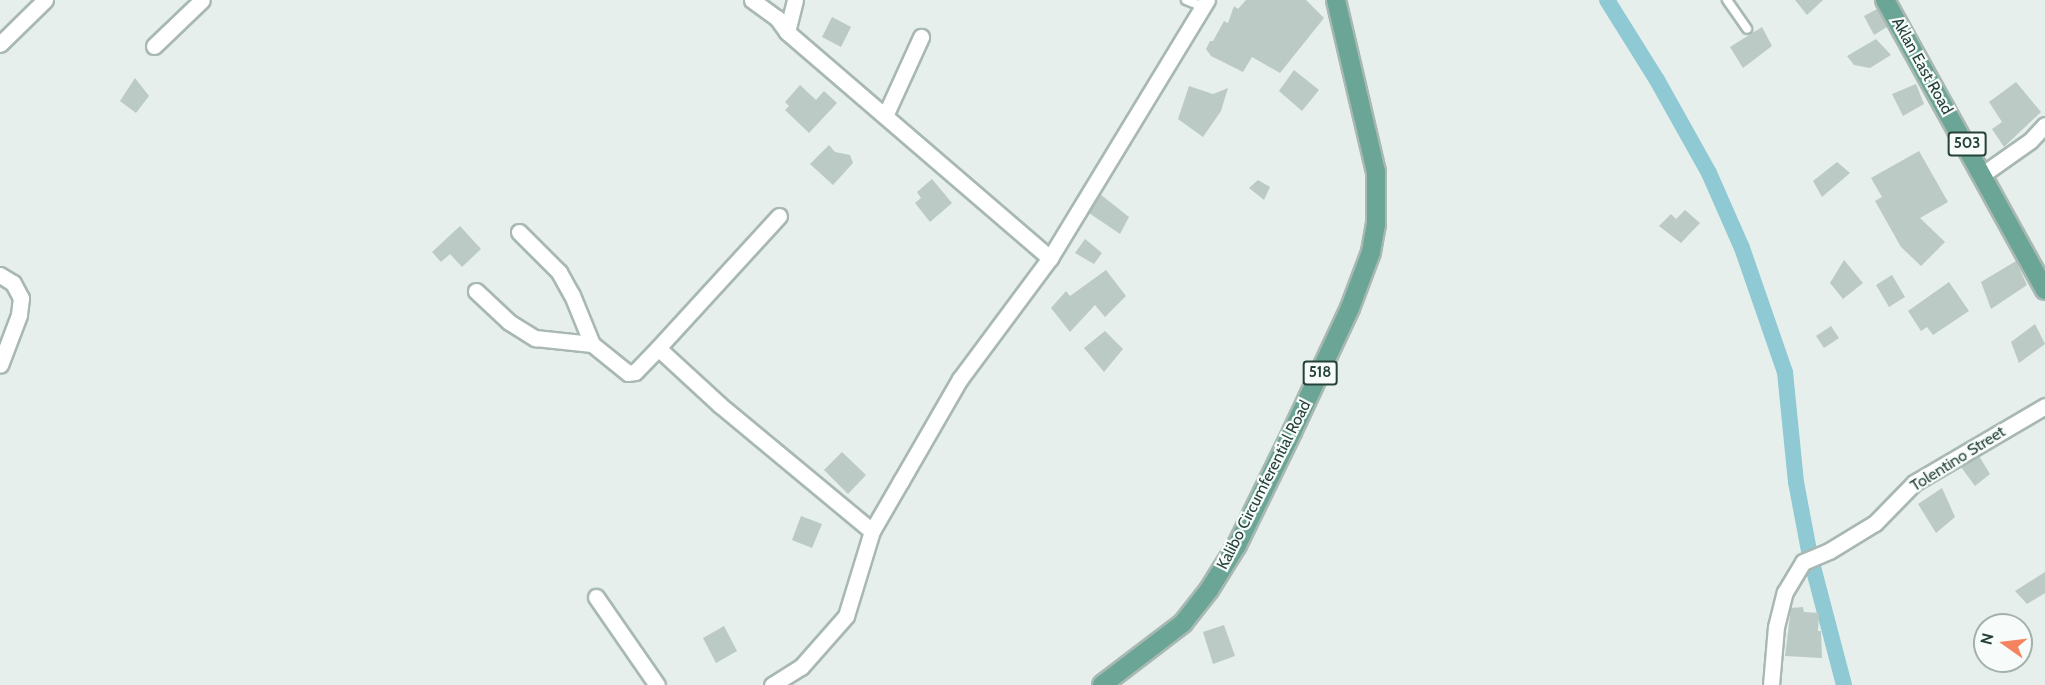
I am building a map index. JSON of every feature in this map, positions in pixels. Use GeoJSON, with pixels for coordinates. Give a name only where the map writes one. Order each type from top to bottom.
{"type":"FeatureCollection","features":[{"type":"Feature","properties":{"kind":"main road","name":"Kalibo Circumferential Road"},"geometry":{"type":"LineString","coordinates":[[1102,685],[1183,623],[1209,590],[1237,545],[1292,432],[1350,308],[1368,261],[1376,225],[1376,172],[1336,0]]}},
{"type":"Feature","properties":{"kind":"main road","name":"Aklan East Road"},"geometry":{"type":"LineString","coordinates":[[1885,0],[2045,290]]}},
{"type":"Feature","properties":{"kind":"street"},"geometry":{"type":"LineString","coordinates":[[0,44],[45,0]]}},
{"type":"Feature","properties":{"kind":"street"},"geometry":{"type":"LineString","coordinates":[[154,46],[202,0]]}},
{"type":"Feature","properties":{"kind":"street"},"geometry":{"type":"LineString","coordinates":[[752,0],[777,18],[787,32],[1050,258]]}},
{"type":"Feature","properties":{"kind":"street"},"geometry":{"type":"LineString","coordinates":[[787,32],[795,0]]}},
{"type":"Feature","properties":{"kind":"street"},"geometry":{"type":"LineString","coordinates":[[772,685],[801,667],[846,616],[872,531],[960,379],[1050,258],[1205,3]]}},
{"type":"Feature","properties":{"kind":"street"},"geometry":{"type":"LineString","coordinates":[[885,116],[921,37]]}},
{"type":"Feature","properties":{"kind":"street"},"geometry":{"type":"LineString","coordinates":[[1983,174],[2030,141],[2045,125]]}},
{"type":"Feature","properties":{"kind":"street"},"geometry":{"type":"LineString","coordinates":[[519,232],[559,272],[572,295],[592,344],[628,373],[635,372],[779,216]]}},
{"type":"Feature","properties":{"kind":"street"},"geometry":{"type":"LineString","coordinates":[[0,275],[13,283],[21,298],[19,315],[0,365]]}},
{"type":"Feature","properties":{"kind":"street"},"geometry":{"type":"LineString","coordinates":[[476,291],[509,322],[535,338],[592,344]]}},
{"type":"Feature","properties":{"kind":"street"},"geometry":{"type":"LineString","coordinates":[[658,348],[720,405],[872,531]]}},
{"type":"Feature","properties":{"kind":"street","name":"Tolentino Street"},"geometry":{"type":"LineString","coordinates":[[1771,685],[1776,627],[1785,592],[1803,562],[1829,551],[1875,523],[1914,483],[2045,406]]}},
{"type":"Feature","properties":{"kind":"street"},"geometry":{"type":"LineString","coordinates":[[596,597],[657,685]]}},
{"type":"Feature","properties":{"kind":"lane"},"geometry":{"type":"LineString","coordinates":[[1186,0],[1205,3]]}},
{"type":"Feature","properties":{"kind":"lane"},"geometry":{"type":"LineString","coordinates":[[1727,0],[1747,28]]}},
{"type":"Feature","properties":{"kind":"building"},"geometry":{"type":"Polygon","coordinates":[[[1246,0],[1306,0],[1324,18],[1280,73],[1252,57],[1243,72],[1211,56],[1206,49],[1224,21],[1228,23],[1234,6],[1238,9],[1246,0]]]}},
{"type":"Feature","properties":{"kind":"building"},"geometry":{"type":"Polygon","coordinates":[[[1795,0],[1823,0],[1807,15],[1795,0]]]}},
{"type":"Feature","properties":{"kind":"building"},"geometry":{"type":"Polygon","coordinates":[[[1877,9],[1887,27],[1874,35],[1864,16],[1877,9]]]}},
{"type":"Feature","properties":{"kind":"building"},"geometry":{"type":"Polygon","coordinates":[[[832,17],[851,27],[841,47],[822,37],[832,17]]]}},
{"type":"Feature","properties":{"kind":"building"},"geometry":{"type":"Polygon","coordinates":[[[1762,27],[1772,46],[1743,68],[1730,47],[1762,27]]]}},
{"type":"Feature","properties":{"kind":"building"},"geometry":{"type":"Polygon","coordinates":[[[1876,39],[1891,55],[1870,68],[1854,65],[1847,56],[1876,39]]]}},
{"type":"Feature","properties":{"kind":"building"},"geometry":{"type":"Polygon","coordinates":[[[1294,70],[1319,90],[1302,111],[1279,91],[1294,70]]]}},
{"type":"Feature","properties":{"kind":"building"},"geometry":{"type":"Polygon","coordinates":[[[135,78],[149,96],[136,113],[120,101],[135,78]]]}},
{"type":"Feature","properties":{"kind":"building"},"geometry":{"type":"Polygon","coordinates":[[[2016,82],[2041,112],[2004,147],[1992,129],[2002,122],[1989,102],[2016,82]]]}},
{"type":"Feature","properties":{"kind":"building"},"geometry":{"type":"Polygon","coordinates":[[[1916,84],[1924,104],[1903,116],[1892,94],[1916,84]]]}},
{"type":"Feature","properties":{"kind":"building"},"geometry":{"type":"Polygon","coordinates":[[[800,85],[816,100],[824,91],[837,103],[809,133],[785,110],[789,106],[785,102],[800,85]]]}},
{"type":"Feature","properties":{"kind":"building"},"geometry":{"type":"Polygon","coordinates":[[[1189,86],[1213,94],[1228,88],[1221,111],[1203,137],[1178,119],[1189,86]]]}},
{"type":"Feature","properties":{"kind":"building"},"geometry":{"type":"Polygon","coordinates":[[[829,145],[835,152],[850,155],[853,163],[833,185],[810,164],[829,145]]]}},
{"type":"Feature","properties":{"kind":"building"},"geometry":{"type":"Polygon","coordinates":[[[1919,151],[1948,202],[1920,218],[1945,242],[1921,266],[1901,247],[1875,201],[1882,197],[1871,178],[1919,151]]]}},
{"type":"Feature","properties":{"kind":"building"},"geometry":{"type":"Polygon","coordinates":[[[1837,162],[1850,173],[1822,197],[1813,181],[1837,162]]]}},
{"type":"Feature","properties":{"kind":"building"},"geometry":{"type":"Polygon","coordinates":[[[932,179],[952,203],[930,222],[915,203],[921,198],[917,192],[932,179]]]}},
{"type":"Feature","properties":{"kind":"building"},"geometry":{"type":"Polygon","coordinates":[[[1258,180],[1270,187],[1264,200],[1249,188],[1258,180]]]}},
{"type":"Feature","properties":{"kind":"building"},"geometry":{"type":"Polygon","coordinates":[[[1100,194],[1129,217],[1120,234],[1089,213],[1100,194]]]}},
{"type":"Feature","properties":{"kind":"building"},"geometry":{"type":"Polygon","coordinates":[[[1685,210],[1700,223],[1681,243],[1659,226],[1671,214],[1676,219],[1685,210]]]}},
{"type":"Feature","properties":{"kind":"building"},"geometry":{"type":"Polygon","coordinates":[[[460,226],[481,249],[462,267],[450,254],[441,262],[432,252],[460,226]]]}},
{"type":"Feature","properties":{"kind":"building"},"geometry":{"type":"Polygon","coordinates":[[[1085,239],[1102,253],[1094,264],[1075,253],[1085,239]]]}},
{"type":"Feature","properties":{"kind":"building"},"geometry":{"type":"Polygon","coordinates":[[[1844,260],[1863,283],[1843,299],[1830,283],[1844,260]]]}},
{"type":"Feature","properties":{"kind":"building"},"geometry":{"type":"Polygon","coordinates":[[[2016,261],[2027,285],[1991,309],[1981,282],[2016,261]]]}},
{"type":"Feature","properties":{"kind":"building"},"geometry":{"type":"Polygon","coordinates":[[[1106,270],[1126,296],[1105,317],[1095,305],[1070,332],[1051,308],[1066,291],[1070,296],[1106,270]]]}},
{"type":"Feature","properties":{"kind":"building"},"geometry":{"type":"Polygon","coordinates":[[[1892,275],[1905,297],[1889,307],[1876,285],[1892,275]]]}},
{"type":"Feature","properties":{"kind":"building"},"geometry":{"type":"Polygon","coordinates":[[[1949,282],[1969,311],[1933,335],[1927,327],[1921,331],[1908,311],[1949,282]]]}},
{"type":"Feature","properties":{"kind":"building"},"geometry":{"type":"Polygon","coordinates":[[[2035,324],[2045,344],[2019,363],[2011,342],[2035,324]]]}},
{"type":"Feature","properties":{"kind":"building"},"geometry":{"type":"Polygon","coordinates":[[[1831,326],[1839,338],[1824,348],[1816,336],[1831,326]]]}},
{"type":"Feature","properties":{"kind":"building"},"geometry":{"type":"Polygon","coordinates":[[[1105,331],[1123,349],[1104,372],[1084,348],[1105,331]]]}},
{"type":"Feature","properties":{"kind":"building"},"geometry":{"type":"Polygon","coordinates":[[[842,452],[866,475],[848,494],[824,470],[842,452]]]}},
{"type":"Feature","properties":{"kind":"building"},"geometry":{"type":"Polygon","coordinates":[[[1979,456],[1990,474],[1975,486],[1961,467],[1979,456]]]}},
{"type":"Feature","properties":{"kind":"building"},"geometry":{"type":"Polygon","coordinates":[[[1942,488],[1955,517],[1936,533],[1918,504],[1942,488]]]}},
{"type":"Feature","properties":{"kind":"building"},"geometry":{"type":"Polygon","coordinates":[[[801,516],[822,524],[812,548],[792,540],[801,516]]]}},
{"type":"Feature","properties":{"kind":"building"},"geometry":{"type":"Polygon","coordinates":[[[2045,572],[2045,593],[2027,604],[2015,591],[2045,572]]]}},
{"type":"Feature","properties":{"kind":"building"},"geometry":{"type":"Polygon","coordinates":[[[1803,607],[1804,612],[1819,613],[1818,631],[1821,631],[1822,658],[1785,656],[1791,608],[1803,607]]]}},
{"type":"Feature","properties":{"kind":"building"},"geometry":{"type":"Polygon","coordinates":[[[1224,625],[1235,656],[1213,664],[1203,632],[1224,625]]]}},
{"type":"Feature","properties":{"kind":"building"},"geometry":{"type":"Polygon","coordinates":[[[724,626],[737,651],[716,663],[703,638],[724,626]]]}},
{"type":"Feature","properties":{"kind":"waterway"},"geometry":{"type":"LineString","coordinates":[[1607,0],[1657,80],[1709,173],[1742,248],[1785,372],[1796,482],[1809,551]]}},
{"type":"Feature","properties":{"kind":"waterway"},"geometry":{"type":"LineString","coordinates":[[1812,563],[1844,685]]}}]}
